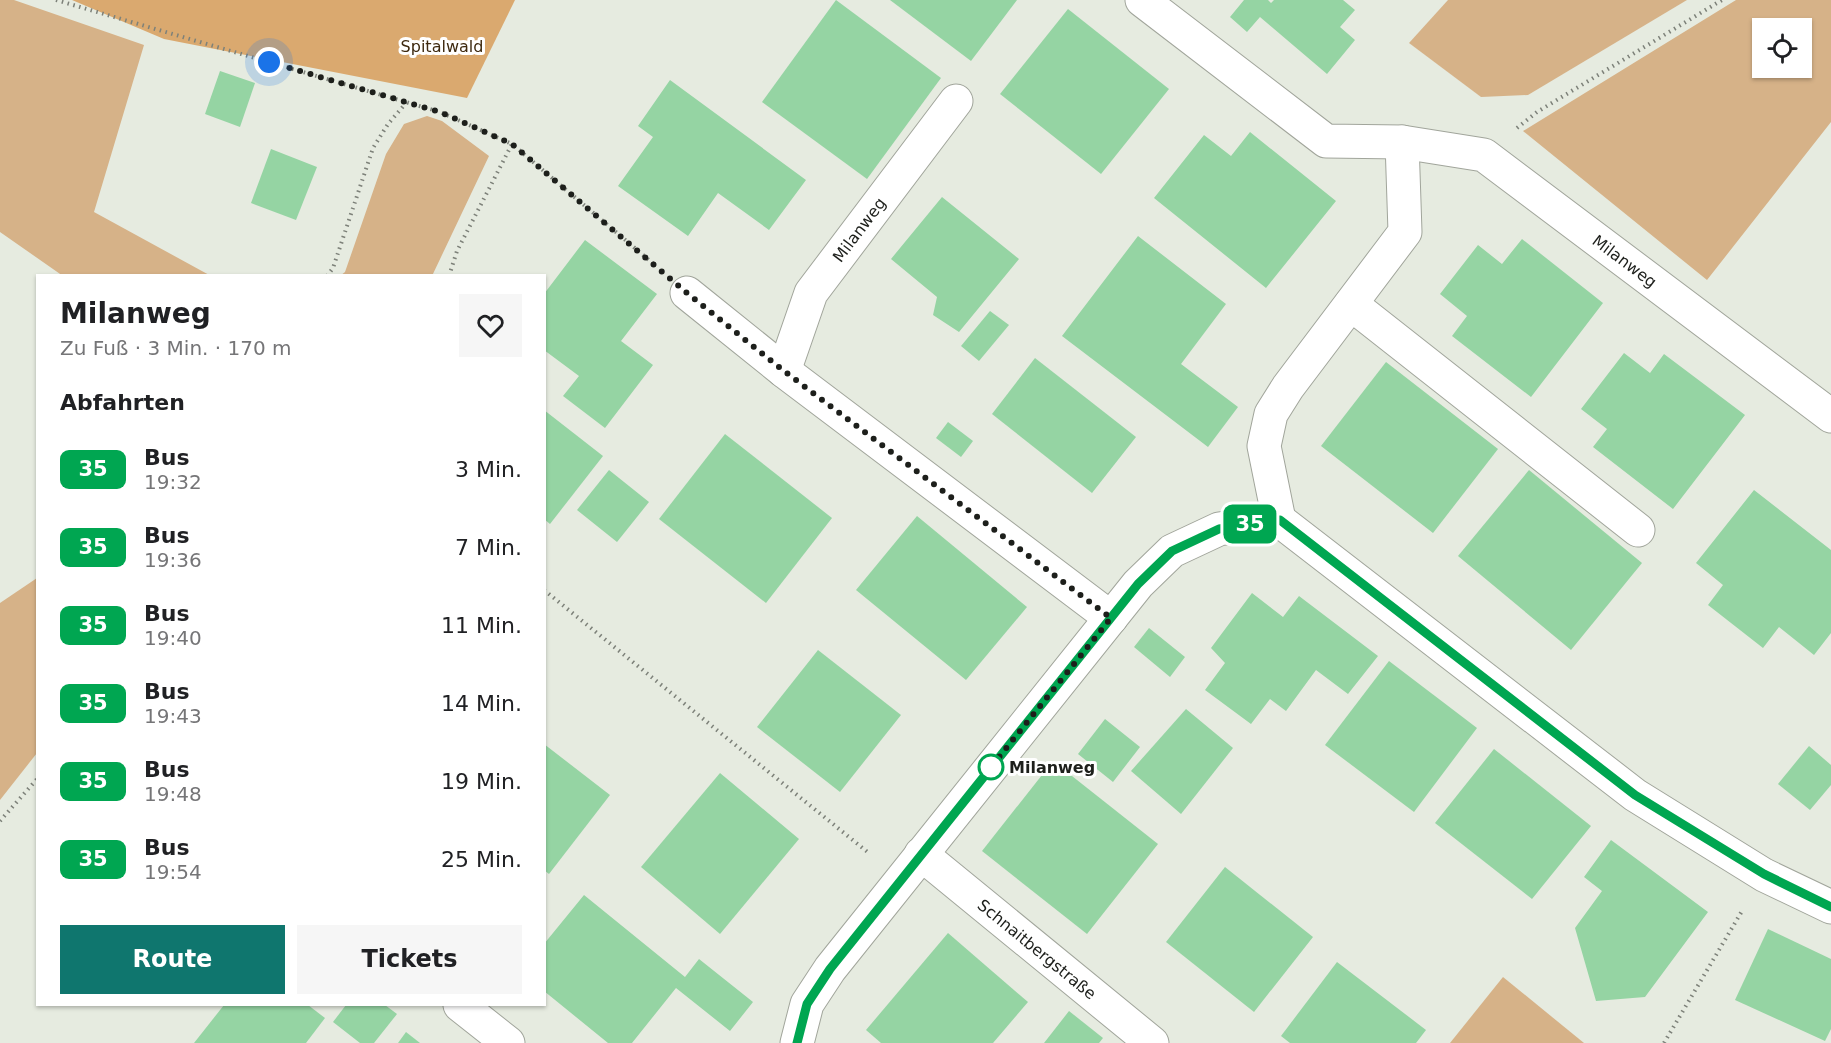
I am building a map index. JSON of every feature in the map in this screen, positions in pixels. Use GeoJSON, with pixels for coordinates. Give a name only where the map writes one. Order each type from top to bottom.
{"type":"FeatureCollection","features":[{"type":"Feature","properties":{"kind":"street","name":"Milanweg"},"geometry":{"type":"LineString","coordinates":[[1142,0],[1326,141],[1402,142],[1484,155],[1831,416]]}},
{"type":"Feature","properties":{"kind":"street","name":"Milanweg"},"geometry":{"type":"LineString","coordinates":[[784,371],[811,292],[956,101]]}},
{"type":"Feature","properties":{"kind":"street"},"geometry":{"type":"LineString","coordinates":[[1402,142],[1405,232],[1288,387],[1271,414],[1264,446],[1280,520],[1635,795],[1764,874],[1831,907]]}},
{"type":"Feature","properties":{"kind":"street"},"geometry":{"type":"LineString","coordinates":[[687,293],[784,371],[1111,618]]}},
{"type":"Feature","properties":{"kind":"street"},"geometry":{"type":"LineString","coordinates":[[1352,304],[1638,530]]}},
{"type":"Feature","properties":{"kind":"street"},"geometry":{"type":"LineString","coordinates":[[797,1043],[807,1004],[830,969],[1138,584],[1172,551],[1219,529],[1280,520]]}},
{"type":"Feature","properties":{"kind":"street","name":"Schnaitbergstraße"},"geometry":{"type":"LineString","coordinates":[[912,867],[1152,1043]]}},
{"type":"Feature","properties":{"kind":"street"},"geometry":{"type":"LineString","coordinates":[[461,1006],[508,1043]]}},
{"type":"Feature","properties":{"kind":"path"},"geometry":{"type":"LineString","coordinates":[[56,0],[440,112],[512,144],[687,293]]}},
{"type":"Feature","properties":{"kind":"path"},"geometry":{"type":"LineString","coordinates":[[1484,155],[1537,112],[1722,0]]}},
{"type":"Feature","properties":{"kind":"path"},"geometry":{"type":"LineString","coordinates":[[328,274],[333,268],[374,148],[388,124],[407,102]]}},
{"type":"Feature","properties":{"kind":"path"},"geometry":{"type":"LineString","coordinates":[[450,274],[457,252],[512,144]]}},
{"type":"Feature","properties":{"kind":"path"},"geometry":{"type":"LineString","coordinates":[[546,592],[912,867]]}},
{"type":"Feature","properties":{"kind":"path"},"geometry":{"type":"LineString","coordinates":[[0,821],[36,780]]}},
{"type":"Feature","properties":{"kind":"path"},"geometry":{"type":"LineString","coordinates":[[1664,1043],[1764,874]]}},
{"type":"Feature","properties":{"kind":"shaded area"},"geometry":{"type":"Polygon","coordinates":[[[0,0],[14,0],[144,45],[94,212],[207,274],[60,274],[0,232],[0,0]]]}},
{"type":"Feature","properties":{"kind":"shaded area"},"geometry":{"type":"Polygon","coordinates":[[[1448,0],[1687,0],[1528,95],[1481,97],[1409,43],[1448,0]]]}},
{"type":"Feature","properties":{"kind":"shaded area"},"geometry":{"type":"Polygon","coordinates":[[[1736,0],[1831,0],[1831,122],[1707,280],[1523,131],[1736,0]]]}},
{"type":"Feature","properties":{"kind":"shaded area"},"geometry":{"type":"Polygon","coordinates":[[[427,116],[442,121],[489,156],[433,274],[342,274],[386,154],[404,124],[427,116]]]}},
{"type":"Feature","properties":{"kind":"shaded area"},"geometry":{"type":"Polygon","coordinates":[[[36,579],[36,754],[0,800],[0,603],[36,579]]]}},
{"type":"Feature","properties":{"kind":"shaded area"},"geometry":{"type":"Polygon","coordinates":[[[1503,977],[1584,1043],[1450,1043],[1503,977]]]}},
{"type":"Feature","properties":{"kind":"green space","name":"Spitalwald"},"geometry":{"type":"Polygon","coordinates":[[[72,0],[515,0],[467,98],[164,39],[72,0]]]}},
{"type":"Feature","properties":{"kind":"building"},"geometry":{"type":"Polygon","coordinates":[[[836,0],[941,78],[867,179],[762,102],[836,0]]]}},
{"type":"Feature","properties":{"kind":"building"},"geometry":{"type":"Polygon","coordinates":[[[890,0],[1017,0],[971,61],[890,0]]]}},
{"type":"Feature","properties":{"kind":"building"},"geometry":{"type":"Polygon","coordinates":[[[1244,0],[1268,0],[1271,3],[1274,0],[1343,0],[1355,10],[1340,27],[1355,40],[1327,74],[1260,17],[1247,32],[1230,17],[1244,0]]]}},
{"type":"Feature","properties":{"kind":"building"},"geometry":{"type":"Polygon","coordinates":[[[1068,9],[1169,89],[1101,174],[1000,94],[1068,9]]]}},
{"type":"Feature","properties":{"kind":"building"},"geometry":{"type":"Polygon","coordinates":[[[220,71],[255,83],[240,127],[205,114],[220,71]]]}},
{"type":"Feature","properties":{"kind":"building"},"geometry":{"type":"Polygon","coordinates":[[[670,80],[806,180],[769,230],[718,193],[688,236],[618,186],[653,137],[638,126],[670,80]]]}},
{"type":"Feature","properties":{"kind":"building"},"geometry":{"type":"Polygon","coordinates":[[[1250,132],[1336,201],[1266,288],[1154,198],[1204,135],[1231,156],[1250,132]]]}},
{"type":"Feature","properties":{"kind":"building"},"geometry":{"type":"Polygon","coordinates":[[[271,149],[317,167],[296,220],[251,203],[271,149]]]}},
{"type":"Feature","properties":{"kind":"building"},"geometry":{"type":"Polygon","coordinates":[[[942,197],[1019,259],[959,332],[933,315],[937,297],[891,259],[942,197]]]}},
{"type":"Feature","properties":{"kind":"building"},"geometry":{"type":"Polygon","coordinates":[[[1138,236],[1226,304],[1181,364],[1238,407],[1208,447],[1062,336],[1138,236]]]}},
{"type":"Feature","properties":{"kind":"building"},"geometry":{"type":"Polygon","coordinates":[[[1522,239],[1603,303],[1531,397],[1452,336],[1467,316],[1440,294],[1478,245],[1502,264],[1522,239]]]}},
{"type":"Feature","properties":{"kind":"building"},"geometry":{"type":"Polygon","coordinates":[[[585,240],[657,294],[621,341],[653,365],[605,428],[563,396],[579,376],[546,351],[546,291],[585,240]]]}},
{"type":"Feature","properties":{"kind":"building"},"geometry":{"type":"Polygon","coordinates":[[[990,311],[1009,325],[979,361],[961,346],[990,311]]]}},
{"type":"Feature","properties":{"kind":"building"},"geometry":{"type":"Polygon","coordinates":[[[1624,353],[1650,373],[1664,354],[1745,415],[1673,509],[1593,447],[1607,429],[1581,409],[1624,353]]]}},
{"type":"Feature","properties":{"kind":"building"},"geometry":{"type":"Polygon","coordinates":[[[1035,358],[1136,437],[1092,493],[992,414],[1035,358]]]}},
{"type":"Feature","properties":{"kind":"building"},"geometry":{"type":"Polygon","coordinates":[[[1386,362],[1498,449],[1433,533],[1321,446],[1386,362]]]}},
{"type":"Feature","properties":{"kind":"building"},"geometry":{"type":"Polygon","coordinates":[[[546,412],[603,456],[550,524],[546,521],[546,412]]]}},
{"type":"Feature","properties":{"kind":"building"},"geometry":{"type":"Polygon","coordinates":[[[948,422],[973,441],[961,457],[936,438],[948,422]]]}},
{"type":"Feature","properties":{"kind":"building"},"geometry":{"type":"Polygon","coordinates":[[[725,434],[832,518],[766,603],[659,519],[725,434]]]}},
{"type":"Feature","properties":{"kind":"building"},"geometry":{"type":"Polygon","coordinates":[[[609,470],[649,502],[617,542],[577,510],[609,470]]]}},
{"type":"Feature","properties":{"kind":"building"},"geometry":{"type":"Polygon","coordinates":[[[1529,470],[1642,563],[1571,650],[1458,556],[1529,470]]]}},
{"type":"Feature","properties":{"kind":"building"},"geometry":{"type":"Polygon","coordinates":[[[1754,490],[1831,550],[1831,633],[1814,655],[1779,627],[1763,648],[1708,605],[1723,585],[1696,563],[1754,490]]]}},
{"type":"Feature","properties":{"kind":"building"},"geometry":{"type":"Polygon","coordinates":[[[917,516],[1027,607],[966,680],[856,590],[917,516]]]}},
{"type":"Feature","properties":{"kind":"building"},"geometry":{"type":"Polygon","coordinates":[[[1252,593],[1283,617],[1299,596],[1378,656],[1348,694],[1316,670],[1286,711],[1270,699],[1251,724],[1205,690],[1225,663],[1211,648],[1252,593]]]}},
{"type":"Feature","properties":{"kind":"building"},"geometry":{"type":"Polygon","coordinates":[[[1149,628],[1185,657],[1170,677],[1134,647],[1149,628]]]}},
{"type":"Feature","properties":{"kind":"building"},"geometry":{"type":"Polygon","coordinates":[[[818,650],[901,715],[840,792],[757,727],[818,650]]]}},
{"type":"Feature","properties":{"kind":"building"},"geometry":{"type":"Polygon","coordinates":[[[1389,661],[1477,728],[1414,812],[1325,745],[1389,661]]]}},
{"type":"Feature","properties":{"kind":"building"},"geometry":{"type":"Polygon","coordinates":[[[1186,709],[1233,748],[1181,814],[1131,771],[1186,709]]]}},
{"type":"Feature","properties":{"kind":"building"},"geometry":{"type":"Polygon","coordinates":[[[1105,719],[1140,747],[1113,782],[1078,754],[1105,719]]]}},
{"type":"Feature","properties":{"kind":"building"},"geometry":{"type":"Polygon","coordinates":[[[546,746],[610,795],[549,874],[546,872],[546,746]]]}},
{"type":"Feature","properties":{"kind":"building"},"geometry":{"type":"Polygon","coordinates":[[[1809,746],[1831,765],[1831,785],[1810,810],[1778,784],[1809,746]]]}},
{"type":"Feature","properties":{"kind":"building"},"geometry":{"type":"Polygon","coordinates":[[[1494,749],[1591,826],[1532,899],[1435,823],[1494,749]]]}},
{"type":"Feature","properties":{"kind":"building"},"geometry":{"type":"Polygon","coordinates":[[[1053,761],[1158,844],[1087,934],[982,851],[1053,761]]]}},
{"type":"Feature","properties":{"kind":"building"},"geometry":{"type":"Polygon","coordinates":[[[720,773],[799,839],[720,934],[641,867],[720,773]]]}},
{"type":"Feature","properties":{"kind":"building"},"geometry":{"type":"Polygon","coordinates":[[[1611,840],[1708,912],[1645,997],[1596,1001],[1575,928],[1602,891],[1584,877],[1611,840]]]}},
{"type":"Feature","properties":{"kind":"building"},"geometry":{"type":"Polygon","coordinates":[[[1225,867],[1313,937],[1254,1012],[1166,942],[1225,867]]]}},
{"type":"Feature","properties":{"kind":"building"},"geometry":{"type":"Polygon","coordinates":[[[584,895],[685,977],[699,959],[753,1002],[730,1031],[676,988],[632,1043],[608,1043],[546,993],[546,942],[584,895]]]}},
{"type":"Feature","properties":{"kind":"building"},"geometry":{"type":"Polygon","coordinates":[[[1768,929],[1831,959],[1831,1029],[1825,1041],[1735,1000],[1768,929]]]}},
{"type":"Feature","properties":{"kind":"building"},"geometry":{"type":"Polygon","coordinates":[[[948,933],[1028,1002],[993,1043],[881,1043],[866,1030],[948,933]]]}},
{"type":"Feature","properties":{"kind":"building"},"geometry":{"type":"Polygon","coordinates":[[[1337,962],[1426,1030],[1416,1043],[1290,1043],[1281,1036],[1337,962]]]}},
{"type":"Feature","properties":{"kind":"building"},"geometry":{"type":"Polygon","coordinates":[[[223,1006],[309,1006],[325,1018],[306,1043],[194,1043],[223,1006]]]}},
{"type":"Feature","properties":{"kind":"building"},"geometry":{"type":"Polygon","coordinates":[[[345,1006],[386,1006],[397,1014],[374,1043],[360,1043],[333,1022],[345,1006]]]}},
{"type":"Feature","properties":{"kind":"building"},"geometry":{"type":"Polygon","coordinates":[[[1069,1011],[1103,1038],[1099,1043],[1044,1043],[1069,1011]]]}},
{"type":"Feature","properties":{"kind":"building"},"geometry":{"type":"Polygon","coordinates":[[[406,1032],[420,1043],[398,1043],[406,1032]]]}},
{"type":"Feature","properties":{"kind":"bus line","name":"35"},"geometry":{"type":"LineString","coordinates":[[797,1043],[807,1004],[830,969],[1138,584],[1172,551],[1219,529],[1280,520],[1635,795],[1764,874],[1831,907]]}},
{"type":"Feature","properties":{"kind":"place","name":"Milanweg"},"geometry":{"type":"Point","coordinates":[991,767]}},
{"type":"Feature","properties":{"kind":"route"},"geometry":{"type":"LineString","coordinates":[[269,62],[440,112],[512,144],[687,293],[784,371],[1111,618],[991,767]]}}]}
